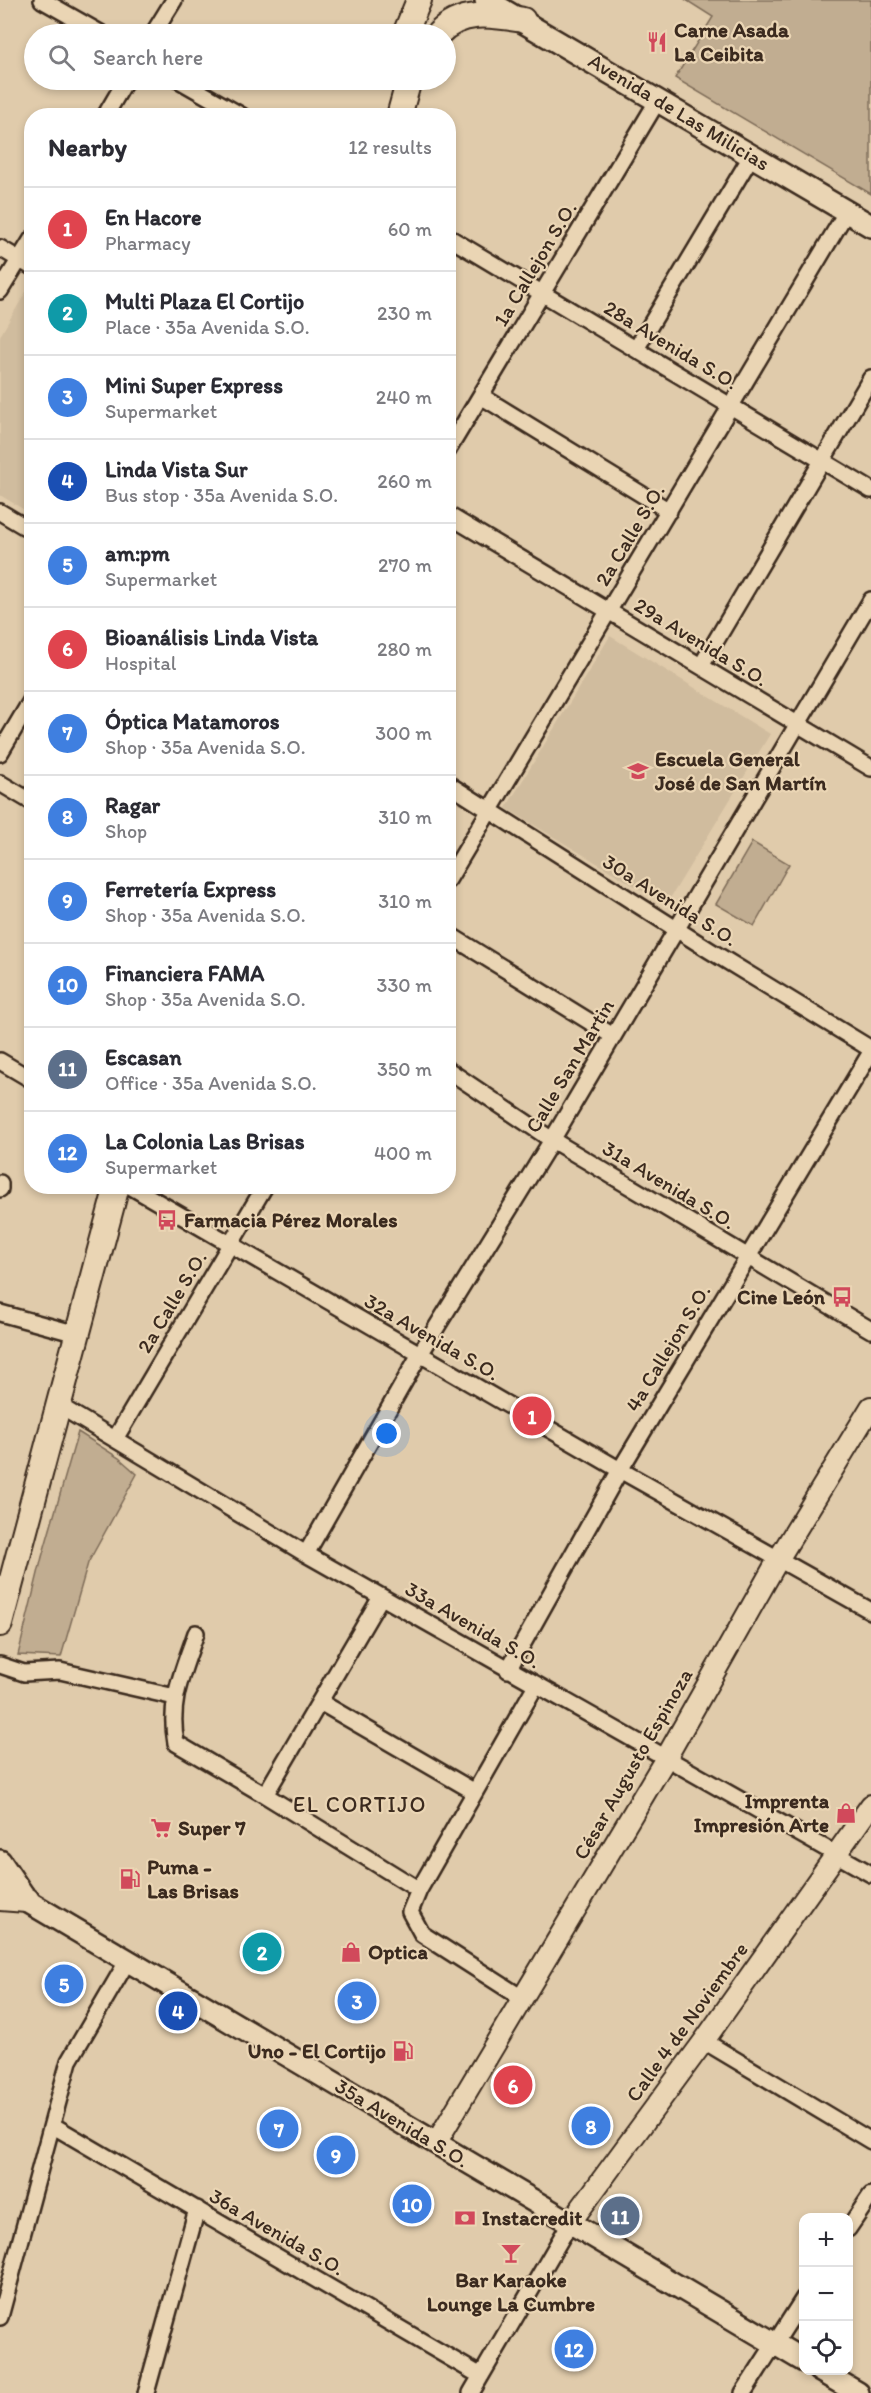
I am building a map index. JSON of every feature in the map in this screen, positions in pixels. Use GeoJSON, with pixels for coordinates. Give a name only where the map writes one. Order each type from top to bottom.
{"type":"FeatureCollection","features":[{"type":"Feature","properties":{"kind":"main road"},"geometry":{"type":"LineString","coordinates":[[409,24],[419,0]]}},
{"type":"Feature","properties":{"kind":"main road"},"geometry":{"type":"LineString","coordinates":[[419,0],[423,24]]}},
{"type":"Feature","properties":{"kind":"main road","name":"Avenida de Las Milicias"},"geometry":{"type":"LineString","coordinates":[[486,0],[871,226]]}},
{"type":"Feature","properties":{"kind":"main road"},"geometry":{"type":"LineString","coordinates":[[451,24],[470,16],[493,15],[523,20]]}},
{"type":"Feature","properties":{"kind":"main road"},"geometry":{"type":"LineString","coordinates":[[388,108],[399,90]]}},
{"type":"Feature","properties":{"kind":"main road"},"geometry":{"type":"LineString","coordinates":[[400,108],[403,90]]}},
{"type":"Feature","properties":{"kind":"main road"},"geometry":{"type":"LineString","coordinates":[[0,1624],[115,1194]]}},
{"type":"Feature","properties":{"kind":"main road"},"geometry":{"type":"LineString","coordinates":[[0,1861],[27,1900]]}},
{"type":"Feature","properties":{"kind":"main road","name":"35a Avenida S.O."},"geometry":{"type":"LineString","coordinates":[[0,1885],[799,2358]]}},
{"type":"Feature","properties":{"kind":"main road"},"geometry":{"type":"LineString","coordinates":[[0,1898],[27,1900]]}},
{"type":"Feature","properties":{"kind":"main road"},"geometry":{"type":"LineString","coordinates":[[827,2375],[858,2393]]}},
{"type":"Feature","properties":{"kind":"street"},"geometry":{"type":"LineString","coordinates":[[42,0],[84,24]]}},
{"type":"Feature","properties":{"kind":"street"},"geometry":{"type":"LineString","coordinates":[[159,24],[174,0]]}},
{"type":"Feature","properties":{"kind":"street"},"geometry":{"type":"LineString","coordinates":[[110,108],[120,90]]}},
{"type":"Feature","properties":{"kind":"street"},"geometry":{"type":"LineString","coordinates":[[196,90],[228,108]]}},
{"type":"Feature","properties":{"kind":"street","name":"1a Callejon S.O."},"geometry":{"type":"LineString","coordinates":[[456,437],[658,100]]}},
{"type":"Feature","properties":{"kind":"street"},"geometry":{"type":"LineString","coordinates":[[636,349],[752,155]]}},
{"type":"Feature","properties":{"kind":"street","name":"2a Calle S.O."},"geometry":{"type":"LineString","coordinates":[[456,867],[847,212]]}},
{"type":"Feature","properties":{"kind":"street","name":"28a Avenida S.O."},"geometry":{"type":"LineString","coordinates":[[456,242],[871,490]]}},
{"type":"Feature","properties":{"kind":"street"},"geometry":{"type":"LineString","coordinates":[[0,248],[24,262]]}},
{"type":"Feature","properties":{"kind":"street"},"geometry":{"type":"LineString","coordinates":[[0,291],[24,264]]}},
{"type":"Feature","properties":{"kind":"street"},"geometry":{"type":"LineString","coordinates":[[700,666],[871,378]]}},
{"type":"Feature","properties":{"kind":"street"},"geometry":{"type":"LineString","coordinates":[[481,396],[669,511]]}},
{"type":"Feature","properties":{"kind":"street"},"geometry":{"type":"LineString","coordinates":[[0,512],[24,526]]}},
{"type":"Feature","properties":{"kind":"street","name":"29a Avenida S.O."},"geometry":{"type":"LineString","coordinates":[[456,519],[871,768]]}},
{"type":"Feature","properties":{"kind":"street","name":"Calle San Martin"},"geometry":{"type":"LineString","coordinates":[[306,1554],[420,1354],[552,1140],[871,600]]}},
{"type":"Feature","properties":{"kind":"street"},"geometry":{"type":"LineString","coordinates":[[0,753],[24,712]]}},
{"type":"Feature","properties":{"kind":"street"},"geometry":{"type":"LineString","coordinates":[[0,783],[24,797]]}},
{"type":"Feature","properties":{"kind":"street","name":"30a Avenida S.O."},"geometry":{"type":"LineString","coordinates":[[456,789],[871,1051]]}},
{"type":"Feature","properties":{"kind":"street"},"geometry":{"type":"LineString","coordinates":[[456,939],[613,1036]]}},
{"type":"Feature","properties":{"kind":"street","name":"4a Callejon S.O."},"geometry":{"type":"LineString","coordinates":[[508,1670],[620,1470],[871,1051]]}},
{"type":"Feature","properties":{"kind":"street"},"geometry":{"type":"LineString","coordinates":[[0,1061],[24,1075]]}},
{"type":"Feature","properties":{"kind":"street","name":"31a Avenida S.O."},"geometry":{"type":"LineString","coordinates":[[456,1075],[552,1140],[871,1330]]}},
{"type":"Feature","properties":{"kind":"street","name":"32a Avenida S.O."},"geometry":{"type":"LineString","coordinates":[[144,1194],[620,1470],[871,1611]]}},
{"type":"Feature","properties":{"kind":"street","name":"2a Calle S.O."},"geometry":{"type":"LineString","coordinates":[[115,1439],[260,1194]]}},
{"type":"Feature","properties":{"kind":"street"},"geometry":{"type":"LineString","coordinates":[[0,1313],[77,1334]]}},
{"type":"Feature","properties":{"kind":"street","name":"33a Avenida S.O."},"geometry":{"type":"LineString","coordinates":[[58,1406],[306,1554],[871,1874]]}},
{"type":"Feature","properties":{"kind":"street","name":"César Augusto Espinoza"},"geometry":{"type":"LineString","coordinates":[[435,2143],[666,1758],[779,1558],[871,1407]]}},
{"type":"Feature","properties":{"kind":"street"},"geometry":{"type":"LineString","coordinates":[[266,1795],[381,1597]]}},
{"type":"Feature","properties":{"kind":"street"},"geometry":{"type":"LineString","coordinates":[[196,1633],[175,1697],[172,1721],[176,1743],[266,1795],[419,1890]]}},
{"type":"Feature","properties":{"kind":"street"},"geometry":{"type":"LineString","coordinates":[[0,1665],[24,1673],[60,1671],[175,1697]]}},
{"type":"Feature","properties":{"kind":"street"},"geometry":{"type":"LineString","coordinates":[[522,1998],[422,1934],[410,1912],[419,1890],[536,1685]]}},
{"type":"Feature","properties":{"kind":"street"},"geometry":{"type":"LineString","coordinates":[[320,1702],[476,1792]]}},
{"type":"Feature","properties":{"kind":"street","name":"Calle 4 de Noviembre"},"geometry":{"type":"LineString","coordinates":[[471,2393],[570,2223],[704,2041],[871,1805]]}},
{"type":"Feature","properties":{"kind":"street"},"geometry":{"type":"LineString","coordinates":[[0,2317],[69,2061],[128,1960]]}},
{"type":"Feature","properties":{"kind":"street"},"geometry":{"type":"LineString","coordinates":[[704,2041],[871,2141]]}},
{"type":"Feature","properties":{"kind":"street","name":"36a Avenida S.O."},"geometry":{"type":"LineString","coordinates":[[52,2125],[481,2376]]}},
{"type":"Feature","properties":{"kind":"street"},"geometry":{"type":"LineString","coordinates":[[853,2223],[871,2195]]}},
{"type":"Feature","properties":{"kind":"street"},"geometry":{"type":"LineString","coordinates":[[146,2393],[197,2210]]}},
{"type":"Feature","properties":{"kind":"street"},"geometry":{"type":"LineString","coordinates":[[742,2393],[799,2305]]}},
{"type":"Feature","properties":{"kind":"shaded area"},"geometry":{"type":"Polygon","coordinates":[[[686,0],[871,0],[871,194],[675,78],[713,17],[686,0]]]}},
{"type":"Feature","properties":{"kind":"shaded area"},"geometry":{"type":"Polygon","coordinates":[[[24,295],[24,510],[0,495],[0,336],[24,295]]]}},
{"type":"Feature","properties":{"kind":"shaded area","name":"Escuela General José de San Martín"},"geometry":{"type":"Polygon","coordinates":[[[610,636],[770,734],[666,905],[506,808],[610,636]]]}},
{"type":"Feature","properties":{"kind":"shaded area"},"geometry":{"type":"Polygon","coordinates":[[[752,842],[789,864],[754,926],[716,904],[752,842]]]}},
{"type":"Feature","properties":{"kind":"shaded area"},"geometry":{"type":"Polygon","coordinates":[[[78,1432],[119,1458],[137,1474],[88,1563],[61,1657],[18,1655],[42,1557],[78,1432]]]}},
{"type":"Feature","properties":{"kind":"place","name":"Carne Asada La Ceibita"},"geometry":{"type":"Point","coordinates":[657,42]}},
{"type":"Feature","properties":{"kind":"place","name":"Escuela General José de San Martín"},"geometry":{"type":"Point","coordinates":[638,771]}},
{"type":"Feature","properties":{"kind":"place","name":"Farmacia Pérez Morales"},"geometry":{"type":"Point","coordinates":[167,1220]}},
{"type":"Feature","properties":{"kind":"place","name":"Cine León"},"geometry":{"type":"Point","coordinates":[842,1297]}},
{"type":"Feature","properties":{"kind":"place","name":"En Hacore"},"geometry":{"type":"Point","coordinates":[532,1416]}},
{"type":"Feature","properties":{"kind":"place","name":"Imprenta Impresión Arte"},"geometry":{"type":"Point","coordinates":[846,1813]}},
{"type":"Feature","properties":{"kind":"place","name":"Super 7"},"geometry":{"type":"Point","coordinates":[161,1828]}},
{"type":"Feature","properties":{"kind":"place","name":"Puma - Las Brisas"},"geometry":{"type":"Point","coordinates":[130,1879]}},
{"type":"Feature","properties":{"kind":"place","name":"Multi Plaza El Cortijo"},"geometry":{"type":"Point","coordinates":[262,1952]}},
{"type":"Feature","properties":{"kind":"place","name":"Optica"},"geometry":{"type":"Point","coordinates":[351,1952]}},
{"type":"Feature","properties":{"kind":"place","name":"am:pm"},"geometry":{"type":"Point","coordinates":[64,1984]}},
{"type":"Feature","properties":{"kind":"place","name":"Mini Super Express"},"geometry":{"type":"Point","coordinates":[357,2001]}},
{"type":"Feature","properties":{"kind":"place","name":"Linda Vista Sur"},"geometry":{"type":"Point","coordinates":[178,2011]}},
{"type":"Feature","properties":{"kind":"place","name":"Uno - El Cortijo"},"geometry":{"type":"Point","coordinates":[403,2051]}},
{"type":"Feature","properties":{"kind":"place","name":"Bioanálisis Linda Vista"},"geometry":{"type":"Point","coordinates":[513,2085]}},
{"type":"Feature","properties":{"kind":"place","name":"Ragar"},"geometry":{"type":"Point","coordinates":[591,2126]}},
{"type":"Feature","properties":{"kind":"place","name":"Óptica Matamoros"},"geometry":{"type":"Point","coordinates":[279,2129]}},
{"type":"Feature","properties":{"kind":"place","name":"Ferretería Express"},"geometry":{"type":"Point","coordinates":[336,2155]}},
{"type":"Feature","properties":{"kind":"place","name":"Financiera FAMA"},"geometry":{"type":"Point","coordinates":[412,2204]}},
{"type":"Feature","properties":{"kind":"place","name":"Escasan"},"geometry":{"type":"Point","coordinates":[620,2216]}},
{"type":"Feature","properties":{"kind":"place","name":"Instacredit"},"geometry":{"type":"Point","coordinates":[465,2218]}},
{"type":"Feature","properties":{"kind":"place","name":"Bar Karaoke Lounge La Cumbre"},"geometry":{"type":"Point","coordinates":[511,2253]}},
{"type":"Feature","properties":{"kind":"place","name":"La Colonia Las Brisas"},"geometry":{"type":"Point","coordinates":[574,2349]}},
{"type":"Feature","properties":{"kind":"district","name":"EL CORTIJO"},"geometry":{"type":"Point","coordinates":[360,1804]}}]}
